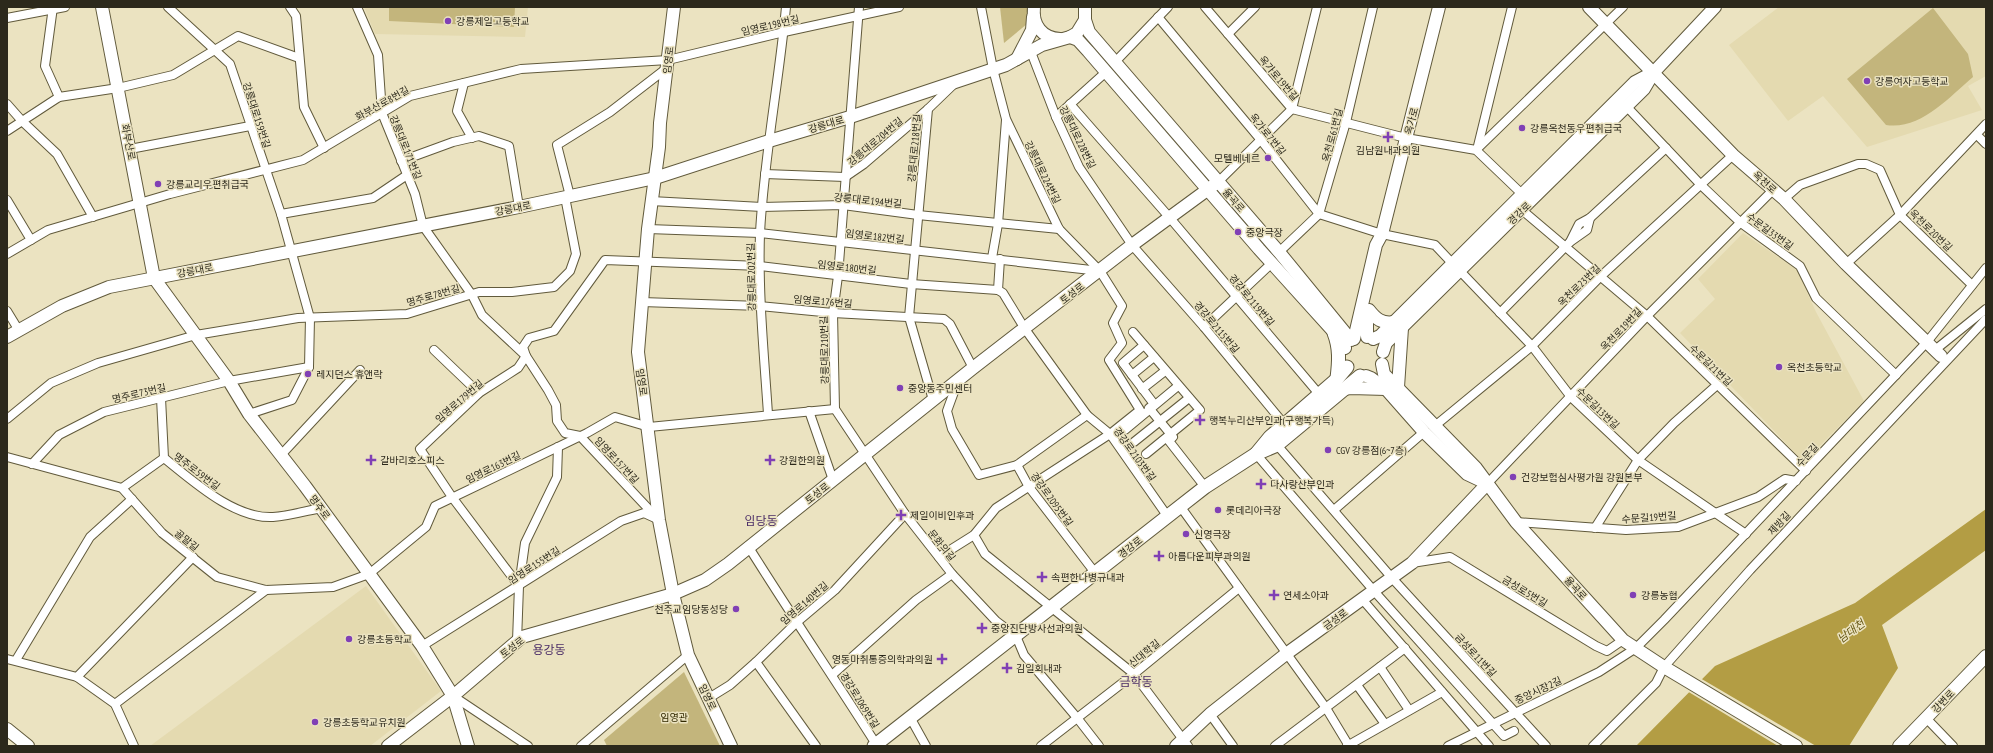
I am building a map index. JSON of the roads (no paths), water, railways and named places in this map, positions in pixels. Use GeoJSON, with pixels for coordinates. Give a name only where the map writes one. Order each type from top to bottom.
{"type":"FeatureCollection","features":[{"type":"Feature","properties":{"kind":"main road"},"geometry":{"type":"LineString","coordinates":[[1334,333],[1338,344],[1340,384]]}},
{"type":"Feature","properties":{"kind":"main road","name":"경강로"},"geometry":{"type":"LineString","coordinates":[[875,745],[911,719],[1205,487],[1256,454],[1277,446],[1340,384],[1347,367]]}},
{"type":"Feature","properties":{"kind":"main road","name":"경강로"},"geometry":{"type":"LineString","coordinates":[[1256,454],[1270,436],[1319,394],[1340,384],[1363,376]]}},
{"type":"Feature","properties":{"kind":"street"},"geometry":{"type":"LineString","coordinates":[[7,18],[53,8],[65,7]]}},
{"type":"Feature","properties":{"kind":"street","name":"화부산로"},"geometry":{"type":"LineString","coordinates":[[102,7],[141,203],[154,278]]}},
{"type":"Feature","properties":{"kind":"street","name":"강릉대로159번길"},"geometry":{"type":"LineString","coordinates":[[168,7],[230,64],[281,214],[310,318],[309,367]]}},
{"type":"Feature","properties":{"kind":"street"},"geometry":{"type":"LineString","coordinates":[[290,7],[296,16],[304,107],[324,148]]}},
{"type":"Feature","properties":{"kind":"street","name":"강릉대로171번길"},"geometry":{"type":"LineString","coordinates":[[357,7],[378,55],[382,113],[415,194],[423,226]]}},
{"type":"Feature","properties":{"kind":"street","name":"임영로"},"geometry":{"type":"LineString","coordinates":[[674,7],[648,229],[638,352],[649,427],[659,520],[673,594],[688,655],[731,746]]}},
{"type":"Feature","properties":{"kind":"street","name":"강릉대로202번길"},"geometry":{"type":"LineString","coordinates":[[768,414],[760,306],[760,233],[769,141],[786,7]]}},
{"type":"Feature","properties":{"kind":"street","name":"강릉대로210번길"},"geometry":{"type":"LineString","coordinates":[[835,409],[833,313],[838,276],[839,243],[846,177],[859,7]]}},
{"type":"Feature","properties":{"kind":"street","name":"임영로198번길"},"geometry":{"type":"LineString","coordinates":[[668,64],[784,32],[899,7]]}},
{"type":"Feature","properties":{"kind":"street","name":"강릉대로224번길"},"geometry":{"type":"LineString","coordinates":[[981,7],[993,69],[1006,119],[1059,229],[1100,271],[1122,306],[1113,323],[1122,343],[1109,360],[1140,410],[1110,434]]}},
{"type":"Feature","properties":{"kind":"street"},"geometry":{"type":"LineString","coordinates":[[1066,38],[1076,33],[1085,20],[1085,7]]}},
{"type":"Feature","properties":{"kind":"street"},"geometry":{"type":"LineString","coordinates":[[1116,61],[1168,7]]}},
{"type":"Feature","properties":{"kind":"street","name":"옥가로19번길"},"geometry":{"type":"LineString","coordinates":[[1205,7],[1292,109],[1406,138],[1476,150]]}},
{"type":"Feature","properties":{"kind":"street"},"geometry":{"type":"LineString","coordinates":[[1228,34],[1255,7]]}},
{"type":"Feature","properties":{"kind":"street"},"geometry":{"type":"LineString","coordinates":[[1218,182],[1292,109],[1317,7]]}},
{"type":"Feature","properties":{"kind":"street","name":"옥천로61번길"},"geometry":{"type":"LineString","coordinates":[[1319,214],[1346,122],[1373,7]]}},
{"type":"Feature","properties":{"kind":"street","name":"옥가로"},"geometry":{"type":"LineString","coordinates":[[1350,342],[1365,311],[1384,245],[1382,234],[1439,7]]}},
{"type":"Feature","properties":{"kind":"street"},"geometry":{"type":"LineString","coordinates":[[1476,150],[1512,7]]}},
{"type":"Feature","properties":{"kind":"street","name":"옥천로"},"geometry":{"type":"LineString","coordinates":[[1589,7],[1734,155],[1784,200],[1846,264],[1935,350]]}},
{"type":"Feature","properties":{"kind":"street"},"geometry":{"type":"LineString","coordinates":[[1476,150],[1623,7]]}},
{"type":"Feature","properties":{"kind":"street","name":"경강로"},"geometry":{"type":"LineString","coordinates":[[1456,267],[1522,210],[1644,89],[1654,72],[1715,7]]}},
{"type":"Feature","properties":{"kind":"street"},"geometry":{"type":"LineString","coordinates":[[53,8],[45,66],[59,97]]}},
{"type":"Feature","properties":{"kind":"street"},"geometry":{"type":"LineString","coordinates":[[1034,11],[1039,30],[1046,36],[1078,40],[1272,263],[1343,342],[1370,338],[1378,342],[1383,352],[1382,364],[1376,372],[1363,376],[1350,372],[1344,361],[1350,342]]}},
{"type":"Feature","properties":{"kind":"street"},"geometry":{"type":"LineString","coordinates":[[1017,60],[1032,30],[1034,11]]}},
{"type":"Feature","properties":{"kind":"street","name":"옥가로7번길"},"geometry":{"type":"LineString","coordinates":[[1158,17],[1260,139],[1319,214]]}},
{"type":"Feature","properties":{"kind":"street","name":"율곡로"},"geometry":{"type":"LineString","coordinates":[[1085,20],[1089,32],[1116,61],[1279,252],[1335,320],[1350,342]]}},
{"type":"Feature","properties":{"kind":"street"},"geometry":{"type":"LineString","coordinates":[[7,131],[59,97],[118,88],[173,75],[238,36],[299,58]]}},
{"type":"Feature","properties":{"kind":"street","name":"강릉대로"},"geometry":{"type":"LineString","coordinates":[[7,337],[18,329],[62,306],[109,287],[519,207],[655,178],[769,141],[850,117],[993,69],[1017,60],[1042,45],[1066,38]]}},
{"type":"Feature","properties":{"kind":"street","name":"강릉대로228번길"},"geometry":{"type":"LineString","coordinates":[[1031,52],[1056,117],[1079,167],[1132,245]]}},
{"type":"Feature","properties":{"kind":"street","name":"화부산로8번길"},"geometry":{"type":"LineString","coordinates":[[7,254],[48,230],[141,203],[303,160],[410,96],[521,69],[668,64]]}},
{"type":"Feature","properties":{"kind":"street","name":"명주로78번길"},"geometry":{"type":"LineString","coordinates":[[7,419],[51,383],[98,363],[196,335],[298,318],[407,314],[479,292],[512,292],[554,287],[570,271],[576,254],[557,145],[610,112],[668,64]]}},
{"type":"Feature","properties":{"kind":"street"},"geometry":{"type":"LineString","coordinates":[[1056,117],[1106,72]]}},
{"type":"Feature","properties":{"kind":"street","name":"경강로"},"geometry":{"type":"LineString","coordinates":[[1383,352],[1386,343],[1398,325],[1456,267],[1522,194],[1635,82],[1654,72]]}},
{"type":"Feature","properties":{"kind":"street","name":"강릉대로204번길"},"geometry":{"type":"LineString","coordinates":[[766,174],[846,177],[864,164],[928,109],[957,81]]}},
{"type":"Feature","properties":{"kind":"street"},"geometry":{"type":"LineString","coordinates":[[464,83],[457,111],[472,138]]}},
{"type":"Feature","properties":{"kind":"street"},"geometry":{"type":"LineString","coordinates":[[7,104],[22,121],[57,154],[93,217]]}},
{"type":"Feature","properties":{"kind":"street","name":"경강로2119번길"},"geometry":{"type":"LineString","coordinates":[[1070,104],[1170,218],[1319,394]]}},
{"type":"Feature","properties":{"kind":"street","name":"수문길33번길"},"geometry":{"type":"LineString","coordinates":[[1626,107],[1701,185],[1741,223],[1800,266],[1816,298],[1896,375]]}},
{"type":"Feature","properties":{"kind":"street","name":"강릉대로218번길"},"geometry":{"type":"LineString","coordinates":[[928,109],[909,317],[933,400]]}},
{"type":"Feature","properties":{"kind":"street"},"geometry":{"type":"LineString","coordinates":[[1006,119],[996,259],[998,290],[1003,293],[1025,329]]}},
{"type":"Feature","properties":{"kind":"street"},"geometry":{"type":"LineString","coordinates":[[1846,264],[1900,215],[1986,124]]}},
{"type":"Feature","properties":{"kind":"street"},"geometry":{"type":"LineString","coordinates":[[130,149],[250,126]]}},
{"type":"Feature","properties":{"kind":"street"},"geometry":{"type":"LineString","coordinates":[[1977,135],[1986,144]]}},
{"type":"Feature","properties":{"kind":"street"},"geometry":{"type":"LineString","coordinates":[[401,161],[453,142],[479,136],[509,146],[519,207]]}},
{"type":"Feature","properties":{"kind":"street"},"geometry":{"type":"LineString","coordinates":[[1500,313],[1567,244],[1587,230],[1590,218],[1666,148]]}},
{"type":"Feature","properties":{"kind":"street"},"geometry":{"type":"LineString","coordinates":[[1476,150],[1522,194]]}},
{"type":"Feature","properties":{"kind":"street","name":"옥천로23번길"},"geometry":{"type":"LineString","coordinates":[[1436,425],[1532,346],[1600,277],[1734,155]]}},
{"type":"Feature","properties":{"kind":"street","name":"옥천로20번길"},"geometry":{"type":"LineString","coordinates":[[1784,200],[1800,185],[1858,164],[1866,164],[1880,170],[1900,215],[1972,285]]}},
{"type":"Feature","properties":{"kind":"street"},"geometry":{"type":"LineString","coordinates":[[281,214],[373,198],[407,175]]}},
{"type":"Feature","properties":{"kind":"street","name":"토성로"},"geometry":{"type":"LineString","coordinates":[[388,746],[453,696],[522,637],[673,594],[705,580],[728,564],[748,546],[973,368],[1132,245],[1218,182]]}},
{"type":"Feature","properties":{"kind":"street","name":"옥천로19번길"},"geometry":{"type":"LineString","coordinates":[[1487,484],[1647,316],[1773,190]]}},
{"type":"Feature","properties":{"kind":"street"},"geometry":{"type":"LineString","coordinates":[[7,200],[31,240]]}},
{"type":"Feature","properties":{"kind":"street","name":"강릉대로194번길"},"geometry":{"type":"LineString","coordinates":[[651,201],[762,207],[843,205],[998,224],[1059,229]]}},
{"type":"Feature","properties":{"kind":"street","name":"수문길21번길"},"geometry":{"type":"LineString","coordinates":[[1522,210],[1567,244],[1600,277],[1647,316],[1806,471]]}},
{"type":"Feature","properties":{"kind":"street"},"geometry":{"type":"LineString","coordinates":[[1279,252],[1319,214],[1382,234]]}},
{"type":"Feature","properties":{"kind":"street","name":"임영로157번길"},"geometry":{"type":"LineString","coordinates":[[423,226],[472,295],[482,315],[526,356],[556,405],[557,421],[565,433],[580,436],[659,520]]}},
{"type":"Feature","properties":{"kind":"street","name":"임영로182번길"},"geometry":{"type":"LineString","coordinates":[[648,229],[760,233],[1100,271]]}},
{"type":"Feature","properties":{"kind":"street","name":"수문길13번길"},"geometry":{"type":"LineString","coordinates":[[1382,234],[1435,245],[1532,346],[1571,396],[1638,460],[1746,534]]}},
{"type":"Feature","properties":{"kind":"street","name":"경강로2115번길"},"geometry":{"type":"LineString","coordinates":[[1132,245],[1204,327],[1284,424]]}},
{"type":"Feature","properties":{"kind":"street"},"geometry":{"type":"LineString","coordinates":[[526,356],[523,347],[529,338],[554,331],[605,260],[645,261]]}},
{"type":"Feature","properties":{"kind":"street","name":"임영로180번길"},"geometry":{"type":"LineString","coordinates":[[645,261],[760,266],[912,284],[998,290]]}},
{"type":"Feature","properties":{"kind":"street"},"geometry":{"type":"LineString","coordinates":[[1204,327],[1272,263]]}},
{"type":"Feature","properties":{"kind":"street","name":"수문길"},"geometry":{"type":"LineString","coordinates":[[1636,648],[1896,375],[1935,350],[1972,285],[1986,268]]}},
{"type":"Feature","properties":{"kind":"street","name":"명주로"},"geometry":{"type":"LineString","coordinates":[[154,278],[229,381],[249,414],[321,508],[422,646],[453,696],[468,746]]}},
{"type":"Feature","properties":{"kind":"street","name":"임영로176번길"},"geometry":{"type":"LineString","coordinates":[[642,302],[760,306],[833,313],[944,319],[950,324],[973,368]]}},
{"type":"Feature","properties":{"kind":"street"},"geometry":{"type":"LineString","coordinates":[[1935,350],[1986,309]]}},
{"type":"Feature","properties":{"kind":"street"},"geometry":{"type":"LineString","coordinates":[[7,311],[18,329]]}},
{"type":"Feature","properties":{"kind":"street"},"geometry":{"type":"LineString","coordinates":[[1335,320],[1349,321],[1365,311],[1379,320],[1398,325],[1398,387]]}},
{"type":"Feature","properties":{"kind":"street","name":"옥가로"},"geometry":{"type":"LineString","coordinates":[[1365,311],[1370,338]]}},
{"type":"Feature","properties":{"kind":"street","name":"제방길"},"geometry":{"type":"LineString","coordinates":[[1593,746],[1656,683],[1664,667],[1750,570],[1986,318]]}},
{"type":"Feature","properties":{"kind":"street","name":"경강로"},"geometry":{"type":"LineString","coordinates":[[1370,338],[1380,336],[1398,325]]}},
{"type":"Feature","properties":{"kind":"street","name":"경강로2103번길"},"geometry":{"type":"LineString","coordinates":[[1025,329],[1087,415],[1110,434],[1168,517]]}},
{"type":"Feature","properties":{"kind":"street"},"geometry":{"type":"LineString","coordinates":[[1133,332],[1200,410],[1146,454]]}},
{"type":"Feature","properties":{"kind":"street"},"geometry":{"type":"LineString","coordinates":[[1144,345],[1123,363],[1154,404],[1150,409]]}},
{"type":"Feature","properties":{"kind":"street"},"geometry":{"type":"LineString","coordinates":[[434,350],[479,393]]}},
{"type":"Feature","properties":{"kind":"street","name":"임영로179번길"},"geometry":{"type":"LineString","coordinates":[[519,586],[452,497],[420,449],[479,393],[518,368],[526,356]]}},
{"type":"Feature","properties":{"kind":"street"},"geometry":{"type":"LineString","coordinates":[[1132,375],[1154,357]]}},
{"type":"Feature","properties":{"kind":"street","name":"율곡로"},"geometry":{"type":"LineString","coordinates":[[1382,364],[1384,374],[1436,425],[1476,468],[1516,522],[1623,640],[1664,667],[1680,675],[1796,746]]}},
{"type":"Feature","properties":{"kind":"street"},"geometry":{"type":"LineString","coordinates":[[249,414],[292,400],[309,367]]}},
{"type":"Feature","properties":{"kind":"street","name":"명주로73번길"},"geometry":{"type":"LineString","coordinates":[[32,464],[59,435],[104,412],[229,381],[309,367]]}},
{"type":"Feature","properties":{"kind":"street"},"geometry":{"type":"LineString","coordinates":[[281,455],[360,370]]}},
{"type":"Feature","properties":{"kind":"street"},"geometry":{"type":"LineString","coordinates":[[1142,389],[1166,371]]}},
{"type":"Feature","properties":{"kind":"street","name":"율곡로"},"geometry":{"type":"LineString","coordinates":[[1363,376],[1371,378],[1386,389],[1424,432],[1468,474],[1487,484]]}},
{"type":"Feature","properties":{"kind":"street"},"geometry":{"type":"LineString","coordinates":[[958,381],[947,411],[952,429],[979,475],[1016,465],[1087,415]]}},
{"type":"Feature","properties":{"kind":"street"},"geometry":{"type":"LineString","coordinates":[[1340,384],[1351,388],[1386,389]]}},
{"type":"Feature","properties":{"kind":"street"},"geometry":{"type":"LineString","coordinates":[[1595,528],[1638,460],[1674,423],[1717,385]]}},
{"type":"Feature","properties":{"kind":"street"},"geometry":{"type":"LineString","coordinates":[[1125,430],[1178,386]]}},
{"type":"Feature","properties":{"kind":"street","name":"명주로59번길"},"geometry":{"type":"LineString","coordinates":[[161,398],[164,458],[208,494],[242,512],[272,517],[321,508]]}},
{"type":"Feature","properties":{"kind":"street"},"geometry":{"type":"LineString","coordinates":[[1134,442],[1190,398]]}},
{"type":"Feature","properties":{"kind":"street"},"geometry":{"type":"LineString","coordinates":[[649,427],[768,414],[835,409],[864,455]]}},
{"type":"Feature","properties":{"kind":"street"},"geometry":{"type":"LineString","coordinates":[[1150,409],[1173,437],[1169,441],[1205,487]]}},
{"type":"Feature","properties":{"kind":"street"},"geometry":{"type":"LineString","coordinates":[[809,411],[833,480]]}},
{"type":"Feature","properties":{"kind":"street","name":"임영로163번길"},"geometry":{"type":"LineString","coordinates":[[369,574],[426,527],[435,506],[452,497],[558,447],[615,417],[649,427]]}},
{"type":"Feature","properties":{"kind":"street"},"geometry":{"type":"LineString","coordinates":[[1334,510],[1424,432]]}},
{"type":"Feature","properties":{"kind":"street"},"geometry":{"type":"LineString","coordinates":[[939,557],[974,535],[996,508],[1110,434]]}},
{"type":"Feature","properties":{"kind":"street","name":"금성로11번길"},"geometry":{"type":"LineString","coordinates":[[1277,446],[1392,578],[1546,746]]}},
{"type":"Feature","properties":{"kind":"street"},"geometry":{"type":"LineString","coordinates":[[517,641],[519,586],[525,543],[557,476],[558,447]]}},
{"type":"Feature","properties":{"kind":"street"},"geometry":{"type":"LineString","coordinates":[[1256,454],[1374,591],[1504,736],[1514,731]]}},
{"type":"Feature","properties":{"kind":"street","name":"문화의길"},"geometry":{"type":"LineString","coordinates":[[864,455],[905,514],[952,574],[996,620],[1016,636]]}},
{"type":"Feature","properties":{"kind":"street"},"geometry":{"type":"LineString","coordinates":[[7,457],[122,488],[164,458]]}},
{"type":"Feature","properties":{"kind":"street","name":"경강로2095번길"},"geometry":{"type":"LineString","coordinates":[[1016,465],[1029,487],[1096,574]]}},
{"type":"Feature","properties":{"kind":"street","name":"수문길19번길"},"geometry":{"type":"LineString","coordinates":[[1516,522],[1626,530],[1678,527],[1758,497],[1785,479],[1796,481]]}},
{"type":"Feature","properties":{"kind":"street","name":"금성로"},"geometry":{"type":"LineString","coordinates":[[1182,743],[1210,714],[1286,654],[1412,563],[1487,484]]}},
{"type":"Feature","properties":{"kind":"street","name":"골말길"},"geometry":{"type":"LineString","coordinates":[[122,488],[162,533],[217,577],[266,590],[333,587],[369,574]]}},
{"type":"Feature","properties":{"kind":"street"},"geometry":{"type":"LineString","coordinates":[[16,660],[90,537],[132,499]]}},
{"type":"Feature","properties":{"kind":"street"},"geometry":{"type":"LineString","coordinates":[[1180,506],[1326,708],[1348,746],[1442,692]]}},
{"type":"Feature","properties":{"kind":"street","name":"임영로155번길"},"geometry":{"type":"LineString","coordinates":[[422,646],[621,521],[644,513],[659,520]]}},
{"type":"Feature","properties":{"kind":"street","name":"임영로140번길"},"geometry":{"type":"LineString","coordinates":[[709,698],[730,685],[796,623],[835,590],[905,514]]}},
{"type":"Feature","properties":{"kind":"street"},"geometry":{"type":"LineString","coordinates":[[974,535],[985,554],[1134,674],[1182,743]]}},
{"type":"Feature","properties":{"kind":"street","name":"경강로2069번길"},"geometry":{"type":"LineString","coordinates":[[748,546],[796,623],[832,675],[875,745]]}},
{"type":"Feature","properties":{"kind":"street"},"geometry":{"type":"LineString","coordinates":[[77,677],[192,557]]}},
{"type":"Feature","properties":{"kind":"street","name":"금성로5번길"},"geometry":{"type":"LineString","coordinates":[[1412,563],[1450,557],[1596,646],[1607,651],[1623,640]]}},
{"type":"Feature","properties":{"kind":"street"},"geometry":{"type":"LineString","coordinates":[[832,675],[916,600],[952,574]]}},
{"type":"Feature","properties":{"kind":"street","name":"신대학길"},"geometry":{"type":"LineString","coordinates":[[1041,746],[1078,719],[1239,588]]}},
{"type":"Feature","properties":{"kind":"street"},"geometry":{"type":"LineString","coordinates":[[115,704],[266,590]]}},
{"type":"Feature","properties":{"kind":"street"},"geometry":{"type":"LineString","coordinates":[[1362,599],[1489,746]]}},
{"type":"Feature","properties":{"kind":"street"},"geometry":{"type":"LineString","coordinates":[[1016,636],[1024,655],[1099,746]]}},
{"type":"Feature","properties":{"kind":"street"},"geometry":{"type":"LineString","coordinates":[[1275,746],[1405,648]]}},
{"type":"Feature","properties":{"kind":"street","name":"중앙시장2길"},"geometry":{"type":"LineString","coordinates":[[1448,746],[1599,672],[1636,648]]}},
{"type":"Feature","properties":{"kind":"street"},"geometry":{"type":"LineString","coordinates":[[581,746],[688,655]]}},
{"type":"Feature","properties":{"kind":"street","name":"강변로"},"geometry":{"type":"LineString","coordinates":[[1899,746],[1986,656]]}},
{"type":"Feature","properties":{"kind":"street"},"geometry":{"type":"LineString","coordinates":[[7,659],[16,660],[77,677],[115,704],[134,746]]}},
{"type":"Feature","properties":{"kind":"street"},"geometry":{"type":"LineString","coordinates":[[756,662],[816,746]]}},
{"type":"Feature","properties":{"kind":"street"},"geometry":{"type":"LineString","coordinates":[[1380,667],[1409,710]]}},
{"type":"Feature","properties":{"kind":"street"},"geometry":{"type":"LineString","coordinates":[[1357,685],[1385,724]]}},
{"type":"Feature","properties":{"kind":"street"},"geometry":{"type":"LineString","coordinates":[[453,696],[528,746]]}},
{"type":"Feature","properties":{"kind":"street"},"geometry":{"type":"LineString","coordinates":[[1210,714],[1233,746]]}},
{"type":"Feature","properties":{"kind":"street"},"geometry":{"type":"LineString","coordinates":[[1926,718],[1953,746]]}},
{"type":"Feature","properties":{"kind":"street"},"geometry":{"type":"LineString","coordinates":[[911,719],[926,746]]}},
{"type":"Feature","properties":{"kind":"street"},"geometry":{"type":"LineString","coordinates":[[7,729],[28,746]]}},
{"type":"Feature","properties":{"kind":"water","name":"남대천"},"geometry":{"type":"Polygon","coordinates":[[[1986,509],[1986,550],[1882,625],[1898,668],[1849,746],[1636,746],[1715,666],[1855,603],[1986,509]]]}},
{"type":"Feature","properties":{"kind":"place","name":"강릉제일고등학교"},"geometry":{"type":"Point","coordinates":[448,21]}},
{"type":"Feature","properties":{"kind":"place","name":"강릉여자고등학교"},"geometry":{"type":"Point","coordinates":[1867,81]}},
{"type":"Feature","properties":{"kind":"place","name":"강릉옥천동우편취급국"},"geometry":{"type":"Point","coordinates":[1522,128]}},
{"type":"Feature","properties":{"kind":"place","name":"김남원내과의원"},"geometry":{"type":"Point","coordinates":[1388,137]}},
{"type":"Feature","properties":{"kind":"place","name":"모텔베네르"},"geometry":{"type":"Point","coordinates":[1268,158]}},
{"type":"Feature","properties":{"kind":"place","name":"강릉교리우편취급국"},"geometry":{"type":"Point","coordinates":[158,184]}},
{"type":"Feature","properties":{"kind":"place","name":"중앙극장"},"geometry":{"type":"Point","coordinates":[1238,232]}},
{"type":"Feature","properties":{"kind":"place","name":"옥천초등학교"},"geometry":{"type":"Point","coordinates":[1779,367]}},
{"type":"Feature","properties":{"kind":"place","name":"레지던스 휴앤락"},"geometry":{"type":"Point","coordinates":[308,374]}},
{"type":"Feature","properties":{"kind":"place","name":"중앙동주민센터"},"geometry":{"type":"Point","coordinates":[900,388]}},
{"type":"Feature","properties":{"kind":"place","name":"행복누리산부인과(구행복가득)"},"geometry":{"type":"Point","coordinates":[1200,420]}},
{"type":"Feature","properties":{"kind":"place","name":"CGV 강릉점(6~7층)"},"geometry":{"type":"Point","coordinates":[1328,450]}},
{"type":"Feature","properties":{"kind":"place","name":"갈바리호스피스"},"geometry":{"type":"Point","coordinates":[371,460]}},
{"type":"Feature","properties":{"kind":"place","name":"강원한의원"},"geometry":{"type":"Point","coordinates":[770,460]}},
{"type":"Feature","properties":{"kind":"place","name":"건강보험심사평가원 강원본부"},"geometry":{"type":"Point","coordinates":[1513,477]}},
{"type":"Feature","properties":{"kind":"place","name":"다사랑산부인과"},"geometry":{"type":"Point","coordinates":[1261,484]}},
{"type":"Feature","properties":{"kind":"place","name":"롯데리아극장"},"geometry":{"type":"Point","coordinates":[1218,510]}},
{"type":"Feature","properties":{"kind":"place","name":"제일이비인후과"},"geometry":{"type":"Point","coordinates":[901,515]}},
{"type":"Feature","properties":{"kind":"place","name":"신영극장"},"geometry":{"type":"Point","coordinates":[1186,534]}},
{"type":"Feature","properties":{"kind":"place","name":"아름다운피부과의원"},"geometry":{"type":"Point","coordinates":[1159,556]}},
{"type":"Feature","properties":{"kind":"place","name":"속편한나병규내과"},"geometry":{"type":"Point","coordinates":[1042,577]}},
{"type":"Feature","properties":{"kind":"place","name":"연세소아과"},"geometry":{"type":"Point","coordinates":[1274,595]}},
{"type":"Feature","properties":{"kind":"place","name":"강릉농협"},"geometry":{"type":"Point","coordinates":[1633,595]}},
{"type":"Feature","properties":{"kind":"place","name":"천주교임당동성당"},"geometry":{"type":"Point","coordinates":[736,609]}},
{"type":"Feature","properties":{"kind":"place","name":"중앙진단방사선과의원"},"geometry":{"type":"Point","coordinates":[982,628]}},
{"type":"Feature","properties":{"kind":"place","name":"강릉초등학교"},"geometry":{"type":"Point","coordinates":[349,639]}},
{"type":"Feature","properties":{"kind":"place","name":"영동마취통증의학과의원"},"geometry":{"type":"Point","coordinates":[942,659]}},
{"type":"Feature","properties":{"kind":"place","name":"김일회내과"},"geometry":{"type":"Point","coordinates":[1007,668]}},
{"type":"Feature","properties":{"kind":"place","name":"강릉초등학교유치원"},"geometry":{"type":"Point","coordinates":[315,722]}},
{"type":"Feature","properties":{"kind":"district","name":"임당동"},"geometry":{"type":"Point","coordinates":[761,521]}},
{"type":"Feature","properties":{"kind":"district","name":"용강동"},"geometry":{"type":"Point","coordinates":[549,650]}},
{"type":"Feature","properties":{"kind":"district","name":"금학동"},"geometry":{"type":"Point","coordinates":[1136,682]}},
{"type":"Feature","properties":{"kind":"park label","name":"임영관"},"geometry":{"type":"Point","coordinates":[674,717]}}]}
